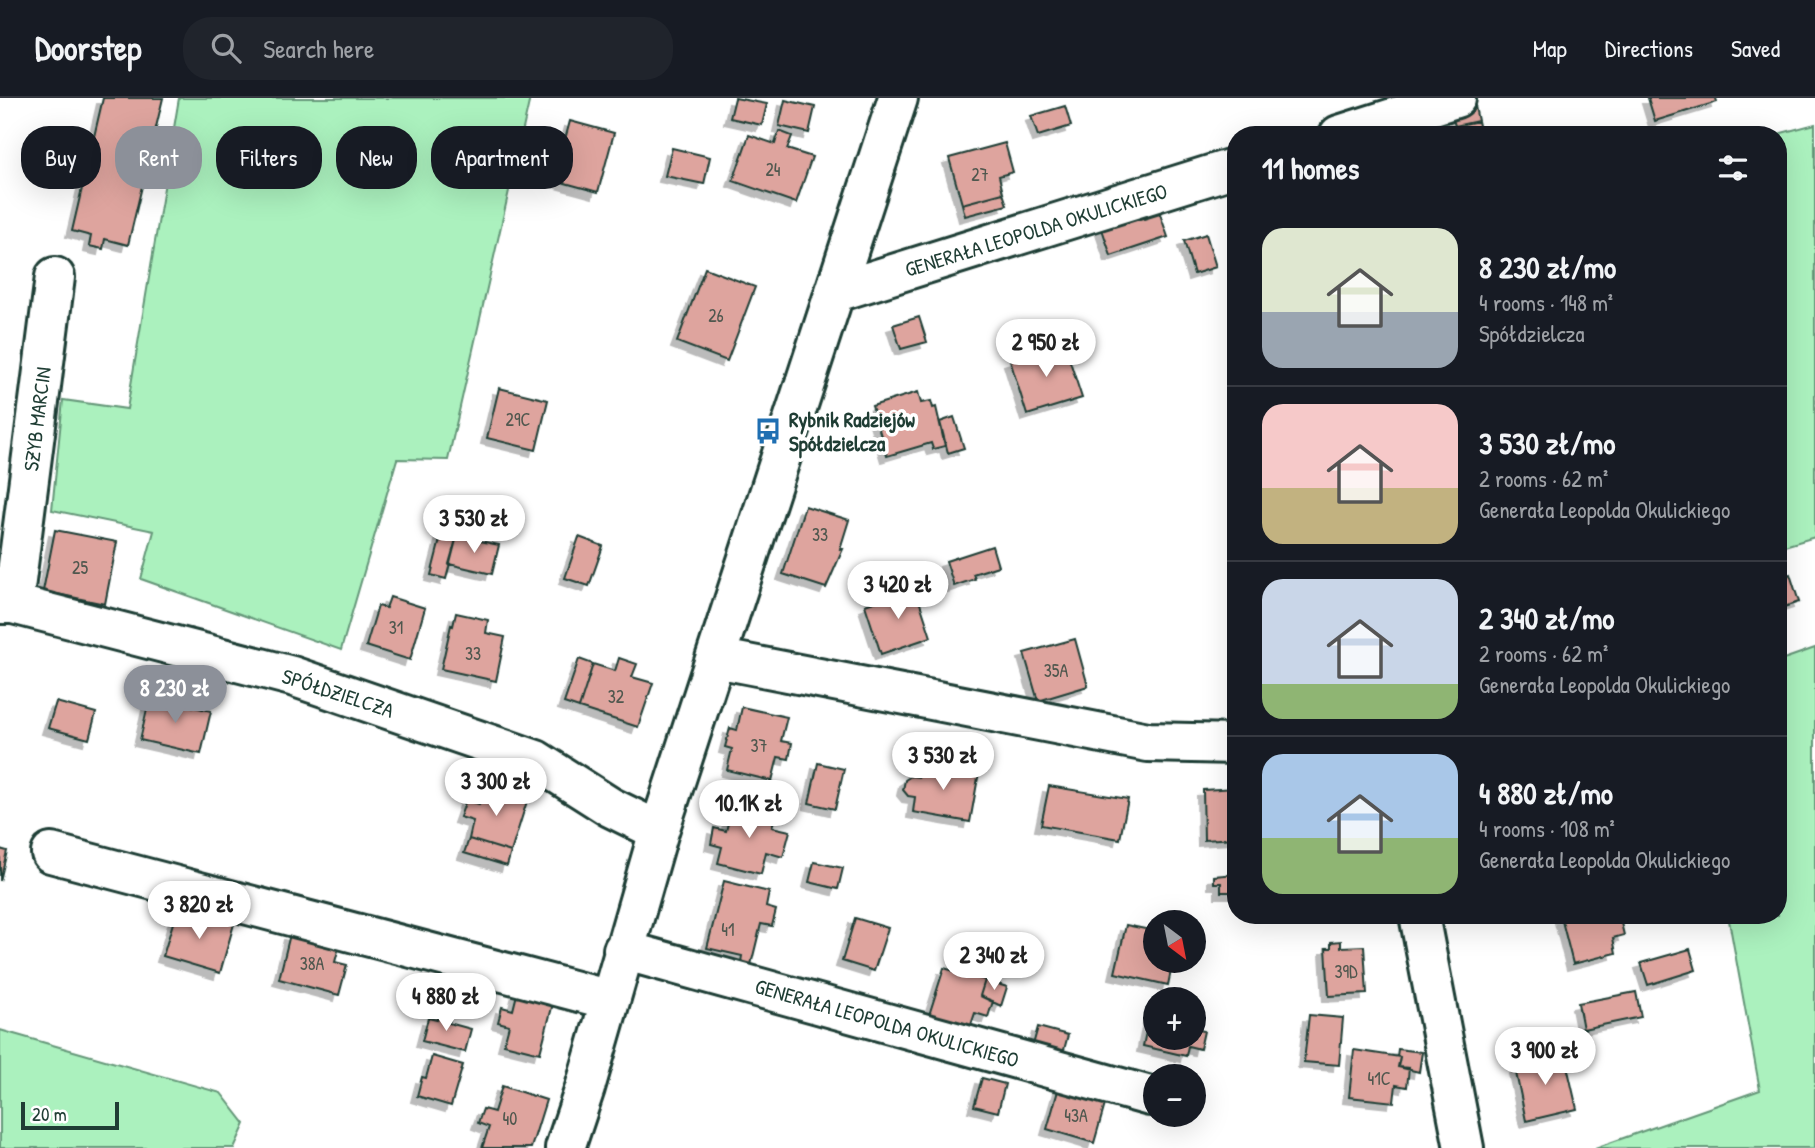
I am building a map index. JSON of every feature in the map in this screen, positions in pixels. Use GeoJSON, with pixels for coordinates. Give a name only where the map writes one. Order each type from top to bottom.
{"type":"FeatureCollection","features":[{"type":"Feature","properties":{"kind":"street"},"geometry":{"type":"LineString","coordinates":[[569,1146],[659,831],[898,98]]}},
{"type":"Feature","properties":{"kind":"street"},"geometry":{"type":"LineString","coordinates":[[1367,126],[1456,98]]}},
{"type":"Feature","properties":{"kind":"street","name":"GENERAŁA LEOPOLDA OKULICKIEGO"},"geometry":{"type":"LineString","coordinates":[[836,292],[1227,170]]}},
{"type":"Feature","properties":{"kind":"street","name":"SZYB MARCIN"},"geometry":{"type":"LineString","coordinates":[[7,604],[55,276]]}},
{"type":"Feature","properties":{"kind":"street","name":"SPÓŁDZIELCZA"},"geometry":{"type":"LineString","coordinates":[[7,604],[292,676],[536,760],[610,807],[659,831]]}},
{"type":"Feature","properties":{"kind":"street"},"geometry":{"type":"LineString","coordinates":[[716,658],[1148,742],[1227,744]]}},
{"type":"Feature","properties":{"kind":"street"},"geometry":{"type":"LineString","coordinates":[[51,853],[610,1000]]}},
{"type":"Feature","properties":{"kind":"street"},"geometry":{"type":"LineString","coordinates":[[1421,924],[1464,1148]]}},
{"type":"Feature","properties":{"kind":"street","name":"GENERAŁA LEOPOLDA OKULICKIEGO"},"geometry":{"type":"LineString","coordinates":[[624,950],[1143,1094]]}},
{"type":"Feature","properties":{"kind":"green space"},"geometry":{"type":"Polygon","coordinates":[[[179,98],[530,98],[524,126],[431,126],[431,189],[509,189],[448,460],[397,459],[341,650],[141,579],[154,531],[52,510],[63,400],[127,409],[164,189],[202,189],[202,126],[174,126],[179,98]]]}},
{"type":"Feature","properties":{"kind":"green space"},"geometry":{"type":"Polygon","coordinates":[[[1815,124],[1815,537],[1787,545],[1787,132],[1815,124]]]}},
{"type":"Feature","properties":{"kind":"green space"},"geometry":{"type":"Polygon","coordinates":[[[1815,648],[1815,1148],[1595,1148],[1760,1090],[1730,924],[1787,924],[1787,658],[1815,648]]]}},
{"type":"Feature","properties":{"kind":"green space"},"geometry":{"type":"Polygon","coordinates":[[[0,1030],[221,1093],[245,1124],[234,1148],[0,1148],[0,1030]]]}},
{"type":"Feature","properties":{"kind":"building"},"geometry":{"type":"Polygon","coordinates":[[[103,98],[163,98],[156,126],[115,126],[115,189],[141,189],[128,245],[105,239],[103,249],[89,246],[91,236],[72,231],[82,189],[101,189],[101,126],[96,126],[103,98]]]}},
{"type":"Feature","properties":{"kind":"building"},"geometry":{"type":"Polygon","coordinates":[[[735,98],[767,104],[762,125],[730,118],[735,98]]]}},
{"type":"Feature","properties":{"kind":"building"},"geometry":{"type":"Polygon","coordinates":[[[1648,98],[1716,98],[1717,102],[1655,121],[1648,98]]]}},
{"type":"Feature","properties":{"kind":"building"},"geometry":{"type":"Polygon","coordinates":[[[785,100],[815,107],[809,133],[779,126],[785,100]]]}},
{"type":"Feature","properties":{"kind":"building"},"geometry":{"type":"Polygon","coordinates":[[[1065,106],[1071,126],[1038,136],[1031,116],[1065,106]]]}},
{"type":"Feature","properties":{"kind":"building"},"geometry":{"type":"Polygon","coordinates":[[[1475,106],[1478,121],[1455,126],[1451,112],[1475,106]]]}},
{"type":"Feature","properties":{"kind":"building"},"geometry":{"type":"Polygon","coordinates":[[[570,121],[614,133],[598,192],[573,185],[573,126],[569,126],[570,121]]]}},
{"type":"Feature","properties":{"kind":"building"},"geometry":{"type":"Polygon","coordinates":[[[1478,121],[1479,126],[1455,126],[1478,121]]]}},
{"type":"Feature","properties":{"kind":"building"},"geometry":{"type":"Polygon","coordinates":[[[779,131],[792,136],[787,149],[812,157],[796,203],[733,181],[749,135],[775,144],[779,131]]]}},
{"type":"Feature","properties":{"kind":"building"},"geometry":{"type":"Polygon","coordinates":[[[1005,143],[1013,172],[999,176],[1003,193],[962,204],[949,158],[1005,143]]]}},
{"type":"Feature","properties":{"kind":"building"},"geometry":{"type":"Polygon","coordinates":[[[672,148],[710,157],[704,184],[665,176],[672,148]]]}},
{"type":"Feature","properties":{"kind":"building"},"geometry":{"type":"Polygon","coordinates":[[[1003,193],[1007,205],[965,216],[962,204],[1003,193]]]}},
{"type":"Feature","properties":{"kind":"building"},"geometry":{"type":"Polygon","coordinates":[[[1138,200],[1144,219],[1160,214],[1168,237],[1111,256],[1097,214],[1138,200]]]}},
{"type":"Feature","properties":{"kind":"building"},"geometry":{"type":"Polygon","coordinates":[[[1206,234],[1216,267],[1194,274],[1184,241],[1206,234]]]}},
{"type":"Feature","properties":{"kind":"building"},"geometry":{"type":"Polygon","coordinates":[[[705,268],[755,287],[727,361],[677,342],[705,268]]]}},
{"type":"Feature","properties":{"kind":"building"},"geometry":{"type":"Polygon","coordinates":[[[919,317],[927,342],[901,349],[893,325],[919,317]]]}},
{"type":"Feature","properties":{"kind":"building"},"geometry":{"type":"Polygon","coordinates":[[[1064,343],[1082,398],[1027,415],[1010,360],[1064,343]]]}},
{"type":"Feature","properties":{"kind":"building"},"geometry":{"type":"Polygon","coordinates":[[[499,388],[548,400],[536,450],[487,438],[499,388]]]}},
{"type":"Feature","properties":{"kind":"building"},"geometry":{"type":"Polygon","coordinates":[[[918,392],[921,403],[931,401],[933,408],[936,407],[945,446],[933,449],[931,443],[887,456],[872,406],[918,392]]]}},
{"type":"Feature","properties":{"kind":"building"},"geometry":{"type":"Polygon","coordinates":[[[954,417],[964,448],[948,453],[940,422],[954,417]]]}},
{"type":"Feature","properties":{"kind":"building"},"geometry":{"type":"Polygon","coordinates":[[[805,506],[849,520],[840,549],[843,549],[826,588],[783,574],[805,506]]]}},
{"type":"Feature","properties":{"kind":"building"},"geometry":{"type":"Polygon","coordinates":[[[55,530],[117,542],[105,604],[43,591],[55,530]]]}},
{"type":"Feature","properties":{"kind":"building"},"geometry":{"type":"Polygon","coordinates":[[[442,532],[457,536],[446,579],[431,575],[442,532]]]}},
{"type":"Feature","properties":{"kind":"building"},"geometry":{"type":"Polygon","coordinates":[[[457,536],[499,545],[492,574],[449,564],[457,536]]]}},
{"type":"Feature","properties":{"kind":"building"},"geometry":{"type":"Polygon","coordinates":[[[579,537],[603,546],[589,586],[565,578],[579,537]]]}},
{"type":"Feature","properties":{"kind":"building"},"geometry":{"type":"Polygon","coordinates":[[[992,546],[998,566],[973,574],[975,579],[954,586],[946,561],[992,546]]]}},
{"type":"Feature","properties":{"kind":"building"},"geometry":{"type":"Polygon","coordinates":[[[1790,574],[1799,602],[1787,606],[1787,575],[1790,574]]]}},
{"type":"Feature","properties":{"kind":"building"},"geometry":{"type":"Polygon","coordinates":[[[915,588],[931,637],[881,654],[865,605],[915,588]]]}},
{"type":"Feature","properties":{"kind":"building"},"geometry":{"type":"Polygon","coordinates":[[[390,597],[425,608],[410,660],[366,646],[378,606],[386,608],[390,597]]]}},
{"type":"Feature","properties":{"kind":"building"},"geometry":{"type":"Polygon","coordinates":[[[456,613],[488,620],[486,633],[505,637],[496,681],[441,669],[456,613]]]}},
{"type":"Feature","properties":{"kind":"building"},"geometry":{"type":"Polygon","coordinates":[[[1075,639],[1088,686],[1038,701],[1024,653],[1075,639]]]}},
{"type":"Feature","properties":{"kind":"building"},"geometry":{"type":"Polygon","coordinates":[[[619,658],[637,664],[632,677],[653,683],[638,727],[579,708],[593,664],[615,671],[619,658]]]}},
{"type":"Feature","properties":{"kind":"building"},"geometry":{"type":"Polygon","coordinates":[[[579,659],[593,664],[579,708],[564,703],[579,659]]]}},
{"type":"Feature","properties":{"kind":"building"},"geometry":{"type":"Polygon","coordinates":[[[150,696],[211,711],[201,754],[140,740],[150,696]]]}},
{"type":"Feature","properties":{"kind":"building"},"geometry":{"type":"Polygon","coordinates":[[[56,702],[96,713],[89,739],[48,728],[56,702]]]}},
{"type":"Feature","properties":{"kind":"building"},"geometry":{"type":"Polygon","coordinates":[[[742,707],[787,717],[781,741],[792,743],[789,759],[778,757],[772,781],[727,770],[732,749],[725,747],[730,728],[737,730],[742,707]]]}},
{"type":"Feature","properties":{"kind":"building"},"geometry":{"type":"Polygon","coordinates":[[[922,762],[979,772],[970,822],[913,812],[915,797],[908,796],[903,790],[905,780],[911,776],[919,777],[922,762]]]}},
{"type":"Feature","properties":{"kind":"building"},"geometry":{"type":"Polygon","coordinates":[[[818,763],[844,769],[835,809],[809,803],[818,763]]]}},
{"type":"Feature","properties":{"kind":"building"},"geometry":{"type":"Polygon","coordinates":[[[485,785],[528,798],[511,852],[469,839],[473,821],[460,817],[466,800],[479,804],[485,785]]]}},
{"type":"Feature","properties":{"kind":"building"},"geometry":{"type":"Polygon","coordinates":[[[1049,786],[1128,799],[1120,839],[1041,825],[1049,786]]]}},
{"type":"Feature","properties":{"kind":"building"},"geometry":{"type":"Polygon","coordinates":[[[1227,789],[1227,839],[1204,840],[1203,790],[1227,789]]]}},
{"type":"Feature","properties":{"kind":"building"},"geometry":{"type":"Polygon","coordinates":[[[732,807],[775,817],[772,827],[790,831],[783,857],[766,852],[761,874],[718,863],[722,847],[711,844],[714,828],[726,831],[732,807]]]}},
{"type":"Feature","properties":{"kind":"building"},"geometry":{"type":"Polygon","coordinates":[[[469,839],[511,852],[507,866],[464,853],[469,839]]]}},
{"type":"Feature","properties":{"kind":"building"},"geometry":{"type":"Polygon","coordinates":[[[0,849],[7,851],[0,881],[0,849]]]}},
{"type":"Feature","properties":{"kind":"building"},"geometry":{"type":"Polygon","coordinates":[[[814,862],[843,868],[838,889],[809,882],[814,862]]]}},
{"type":"Feature","properties":{"kind":"building"},"geometry":{"type":"Polygon","coordinates":[[[1227,875],[1227,892],[1221,892],[1221,883],[1214,883],[1214,876],[1227,875]]]}},
{"type":"Feature","properties":{"kind":"building"},"geometry":{"type":"Polygon","coordinates":[[[724,881],[769,892],[766,907],[776,910],[772,926],[761,924],[750,969],[740,967],[742,956],[707,948],[724,881]]]}},
{"type":"Feature","properties":{"kind":"building"},"geometry":{"type":"Polygon","coordinates":[[[176,913],[194,919],[196,913],[234,924],[220,973],[163,956],[176,913]]]}},
{"type":"Feature","properties":{"kind":"building"},"geometry":{"type":"Polygon","coordinates":[[[855,918],[888,928],[874,971],[842,961],[855,918]]]}},
{"type":"Feature","properties":{"kind":"building"},"geometry":{"type":"Polygon","coordinates":[[[1563,924],[1621,924],[1624,935],[1613,938],[1616,953],[1573,964],[1563,924]]]}},
{"type":"Feature","properties":{"kind":"building"},"geometry":{"type":"Polygon","coordinates":[[[1126,925],[1143,929],[1143,973],[1170,973],[1168,985],[1115,973],[1126,925]]]}},
{"type":"Feature","properties":{"kind":"building"},"geometry":{"type":"Polygon","coordinates":[[[290,934],[339,947],[335,962],[347,965],[339,995],[279,979],[290,934]]]}},
{"type":"Feature","properties":{"kind":"building"},"geometry":{"type":"Polygon","coordinates":[[[1341,941],[1341,947],[1364,946],[1367,994],[1329,996],[1326,948],[1331,948],[1331,942],[1341,941]]]}},
{"type":"Feature","properties":{"kind":"building"},"geometry":{"type":"Polygon","coordinates":[[[1690,949],[1696,970],[1648,985],[1641,963],[1690,949]]]}},
{"type":"Feature","properties":{"kind":"building"},"geometry":{"type":"Polygon","coordinates":[[[944,968],[985,980],[980,996],[993,1001],[988,1017],[975,1013],[970,1028],[929,1015],[944,968]]]}},
{"type":"Feature","properties":{"kind":"building"},"geometry":{"type":"Polygon","coordinates":[[[985,980],[1007,987],[1001,1006],[980,996],[985,980]]]}},
{"type":"Feature","properties":{"kind":"building"},"geometry":{"type":"Polygon","coordinates":[[[519,986],[555,996],[540,1053],[504,1044],[509,1025],[498,1022],[502,1007],[513,1010],[519,986]]]}},
{"type":"Feature","properties":{"kind":"building"},"geometry":{"type":"Polygon","coordinates":[[[1636,992],[1641,1017],[1583,1029],[1578,1003],[1636,992]]]}},
{"type":"Feature","properties":{"kind":"building"},"geometry":{"type":"Polygon","coordinates":[[[439,1011],[451,1014],[449,1023],[471,1029],[465,1052],[422,1041],[428,1018],[437,1020],[439,1011]]]}},
{"type":"Feature","properties":{"kind":"building"},"geometry":{"type":"Polygon","coordinates":[[[1309,1015],[1343,1018],[1339,1065],[1304,1062],[1309,1015]]]}},
{"type":"Feature","properties":{"kind":"building"},"geometry":{"type":"Polygon","coordinates":[[[1038,1027],[1068,1035],[1061,1061],[1031,1052],[1038,1027]]]}},
{"type":"Feature","properties":{"kind":"building"},"geometry":{"type":"Polygon","coordinates":[[[1398,1049],[1422,1052],[1419,1072],[1398,1067],[1398,1049]]]}},
{"type":"Feature","properties":{"kind":"building"},"geometry":{"type":"Polygon","coordinates":[[[1160,1050],[1187,1050],[1186,1056],[1160,1050]]]}},
{"type":"Feature","properties":{"kind":"building"},"geometry":{"type":"Polygon","coordinates":[[[1354,1050],[1400,1057],[1398,1067],[1409,1068],[1407,1087],[1396,1085],[1394,1102],[1349,1097],[1354,1050]]]}},
{"type":"Feature","properties":{"kind":"building"},"geometry":{"type":"Polygon","coordinates":[[[1549,1052],[1551,1061],[1565,1057],[1577,1109],[1526,1121],[1515,1068],[1533,1065],[1531,1056],[1549,1052]]]}},
{"type":"Feature","properties":{"kind":"building"},"geometry":{"type":"Polygon","coordinates":[[[432,1056],[463,1065],[451,1106],[417,1096],[422,1077],[426,1078],[432,1056]]]}},
{"type":"Feature","properties":{"kind":"building"},"geometry":{"type":"Polygon","coordinates":[[[982,1078],[1005,1084],[998,1112],[974,1106],[982,1078]]]}},
{"type":"Feature","properties":{"kind":"building"},"geometry":{"type":"Polygon","coordinates":[[[502,1086],[546,1100],[531,1148],[482,1148],[489,1127],[478,1123],[483,1109],[494,1112],[502,1086]]]}},
{"type":"Feature","properties":{"kind":"building"},"geometry":{"type":"Polygon","coordinates":[[[1059,1087],[1106,1101],[1094,1143],[1047,1129],[1059,1087]]]}},
{"type":"Feature","properties":{"kind":"place","name":"Rybnik Radziejów Spółdzielcza"},"geometry":{"type":"Point","coordinates":[768,431]}}]}
